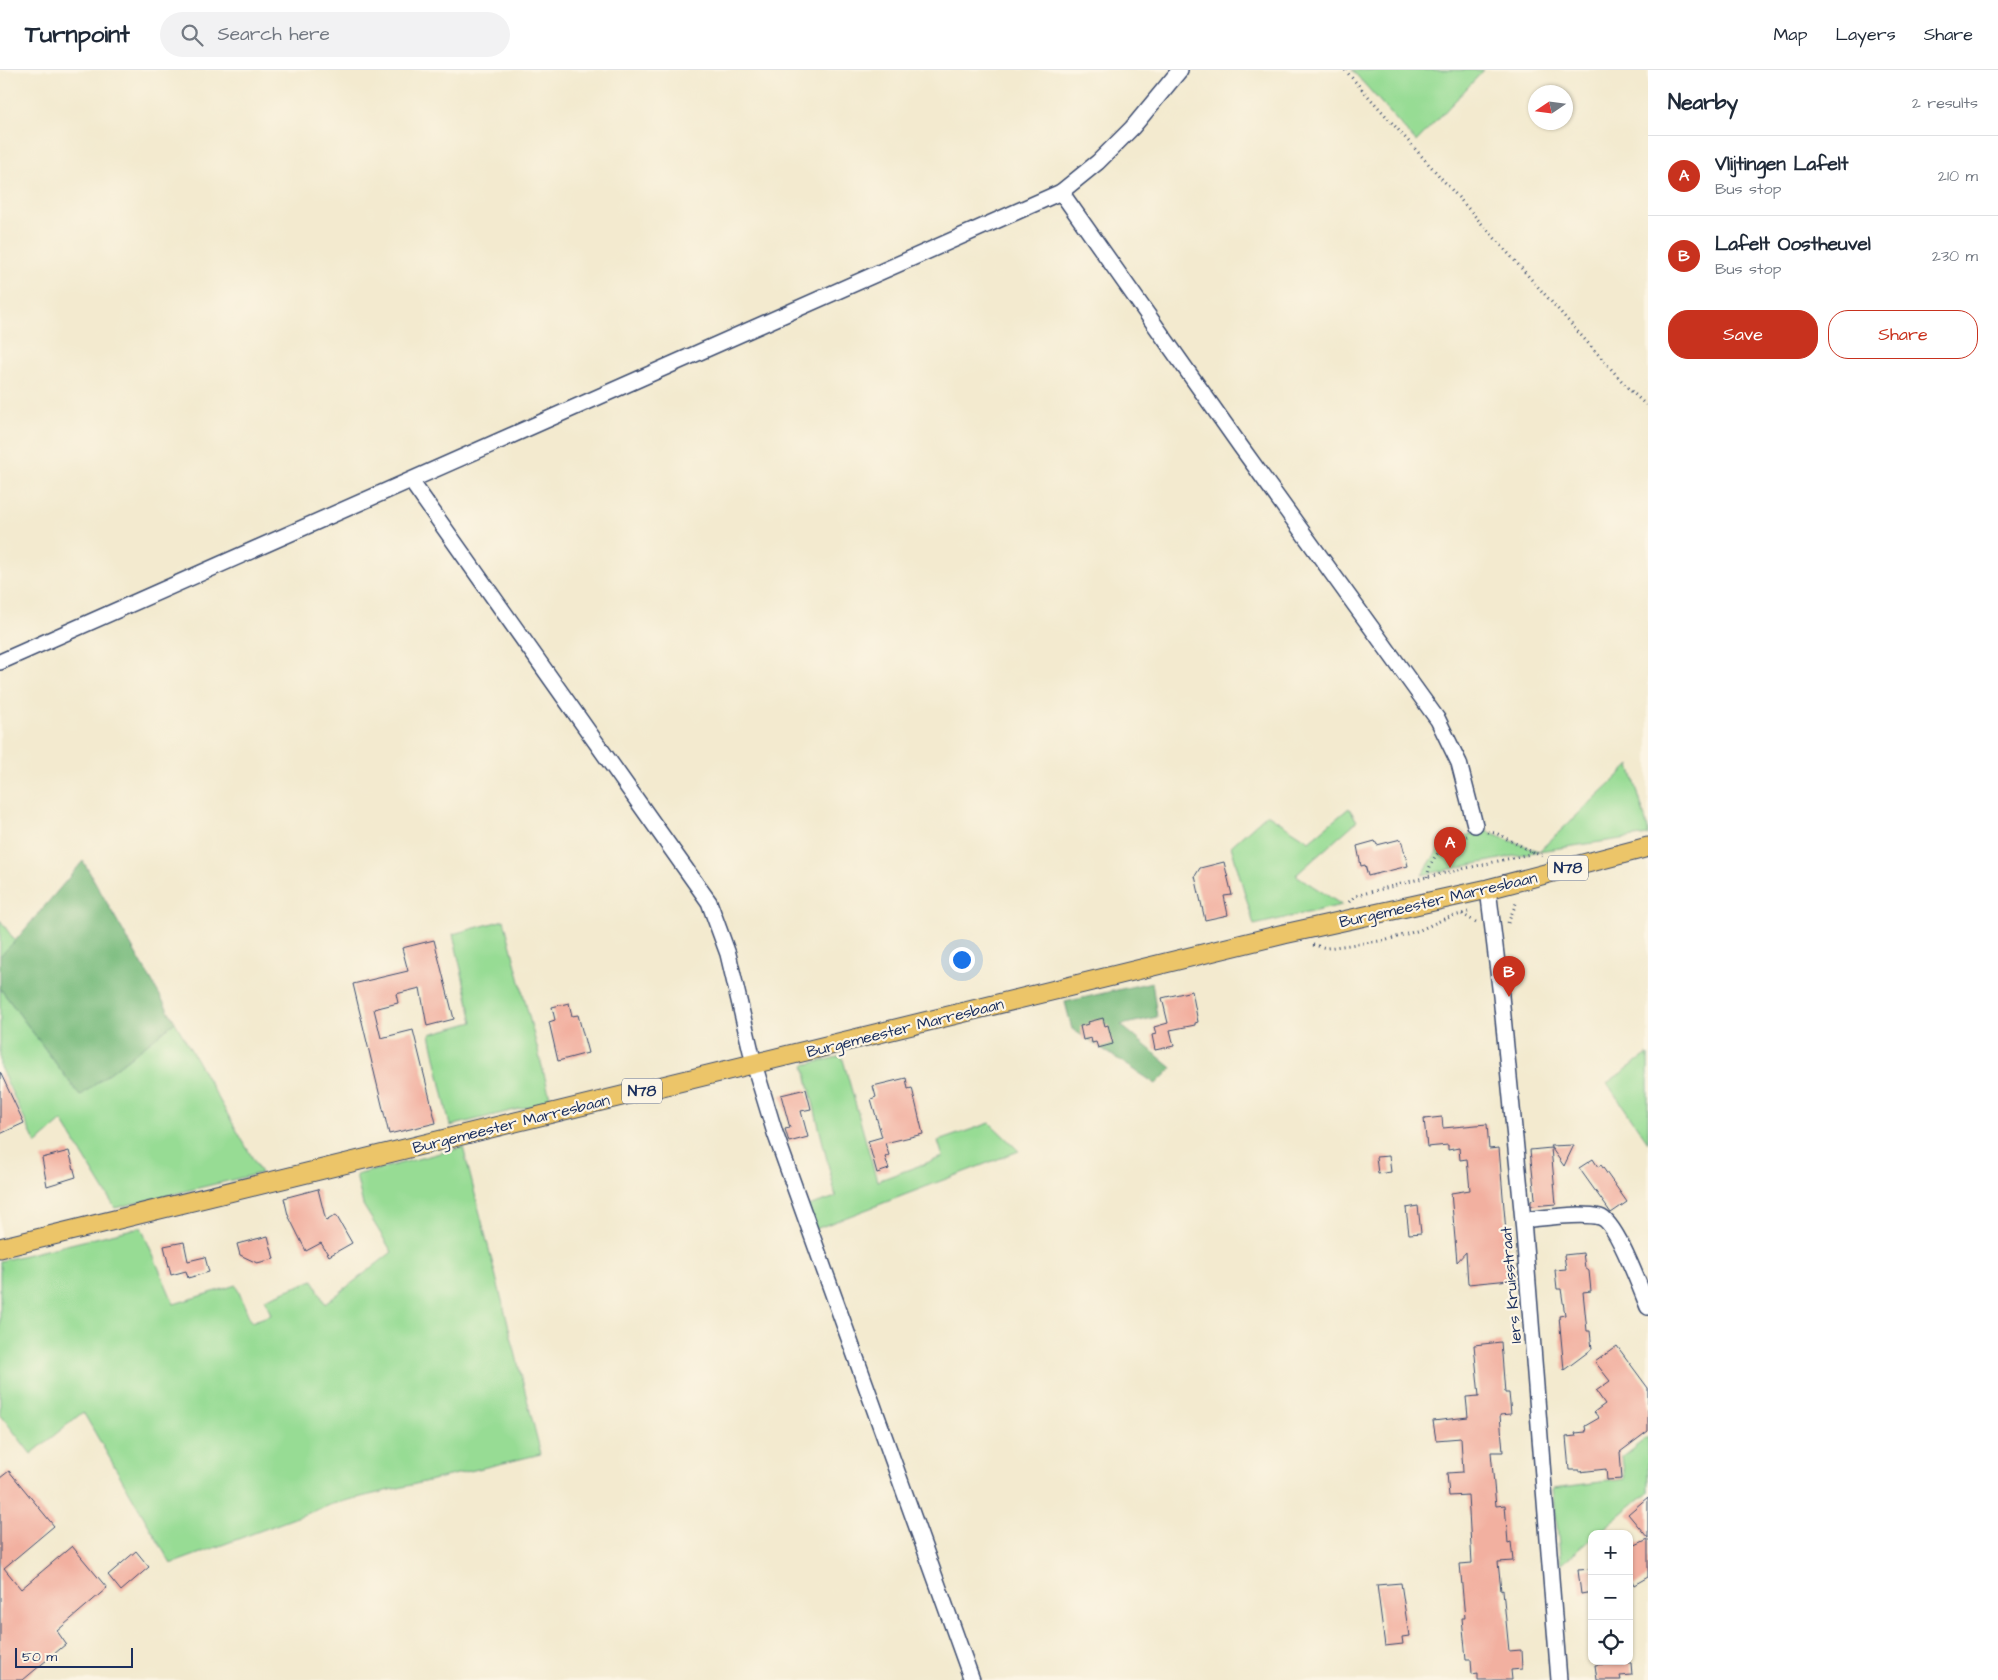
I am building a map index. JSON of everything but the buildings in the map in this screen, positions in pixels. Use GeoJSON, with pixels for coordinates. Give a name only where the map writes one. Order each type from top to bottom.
{"type":"FeatureCollection","features":[{"type":"Feature","properties":{"kind":"main road","name":"Burgemeester Marresbaan"},"geometry":{"type":"LineString","coordinates":[[0,1248],[1284,934],[1488,889],[1648,847]]}},
{"type":"Feature","properties":{"kind":"street"},"geometry":{"type":"LineString","coordinates":[[0,662],[1062,192],[1098,162],[1132,128],[1180,70]]}},
{"type":"Feature","properties":{"kind":"street"},"geometry":{"type":"LineString","coordinates":[[1062,192],[1241,447],[1438,720],[1459,763],[1476,831]]}},
{"type":"Feature","properties":{"kind":"street"},"geometry":{"type":"LineString","coordinates":[[411,481],[709,902],[728,954],[754,1064],[775,1132],[972,1680]]}},
{"type":"Feature","properties":{"kind":"street","name":"Iers Kruisstraat"},"geometry":{"type":"LineString","coordinates":[[1488,889],[1501,996],[1523,1220],[1559,1680]]}},
{"type":"Feature","properties":{"kind":"street"},"geometry":{"type":"LineString","coordinates":[[1523,1220],[1589,1215],[1602,1217],[1614,1230],[1648,1307]]}},
{"type":"Feature","properties":{"kind":"path"},"geometry":{"type":"LineString","coordinates":[[1345,70],[1628,388],[1648,407]]}},
{"type":"Feature","properties":{"kind":"path"},"geometry":{"type":"LineString","coordinates":[[1427,877],[1429,868],[1439,851],[1450,841],[1476,831]]}},
{"type":"Feature","properties":{"kind":"path","name":"Burgemeester Marresbaan"},"geometry":{"type":"LineString","coordinates":[[1410,882],[1534,853],[1496,833],[1476,831]]}},
{"type":"Feature","properties":{"kind":"path","name":"Burgemeester Marresbaan"},"geometry":{"type":"LineString","coordinates":[[1311,945],[1327,948],[1387,940],[1420,930],[1444,918],[1462,914]]}},
{"type":"Feature","properties":{"kind":"green space"},"geometry":{"type":"Polygon","coordinates":[[[1352,70],[1484,70],[1416,142],[1352,70]]]}},
{"type":"Feature","properties":{"kind":"green space"},"geometry":{"type":"Polygon","coordinates":[[[1630,765],[1648,835],[1539,851],[1630,765]]]}},
{"type":"Feature","properties":{"kind":"green space"},"geometry":{"type":"Polygon","coordinates":[[[1349,808],[1357,821],[1296,875],[1342,905],[1254,925],[1231,846],[1267,814],[1309,841],[1349,808]]]}},
{"type":"Feature","properties":{"kind":"green space"},"geometry":{"type":"Polygon","coordinates":[[[1487,830],[1492,834],[1539,851],[1422,875],[1443,842],[1487,830]]]}},
{"type":"Feature","properties":{"kind":"green space"},"geometry":{"type":"Polygon","coordinates":[[[83,861],[175,1022],[80,1096],[0,988],[0,956],[83,861]]]}},
{"type":"Feature","properties":{"kind":"green space"},"geometry":{"type":"Polygon","coordinates":[[[0,920],[15,941],[0,956],[0,920]]]}},
{"type":"Feature","properties":{"kind":"green space"},"geometry":{"type":"Polygon","coordinates":[[[504,920],[551,1101],[450,1126],[430,1034],[473,1022],[453,934],[504,920]]]}},
{"type":"Feature","properties":{"kind":"green space"},"geometry":{"type":"Polygon","coordinates":[[[1152,982],[1157,1017],[1121,1025],[1172,1068],[1156,1084],[1072,1029],[1065,1002],[1152,982]]]}},
{"type":"Feature","properties":{"kind":"green space"},"geometry":{"type":"Polygon","coordinates":[[[0,988],[80,1096],[175,1022],[261,1173],[115,1208],[62,1121],[36,1144],[0,1067],[0,988]]]}},
{"type":"Feature","properties":{"kind":"green space"},"geometry":{"type":"Polygon","coordinates":[[[1648,1054],[1648,1142],[1607,1083],[1648,1054]]]}},
{"type":"Feature","properties":{"kind":"green space"},"geometry":{"type":"Polygon","coordinates":[[[842,1056],[877,1181],[943,1157],[938,1141],[990,1123],[1019,1151],[813,1230],[805,1207],[836,1197],[804,1065],[842,1056]]]}},
{"type":"Feature","properties":{"kind":"green space"},"geometry":{"type":"Polygon","coordinates":[[[463,1147],[541,1454],[332,1504],[171,1564],[83,1412],[31,1454],[0,1414],[0,1261],[141,1227],[174,1304],[236,1285],[251,1322],[271,1315],[265,1299],[313,1280],[325,1304],[392,1252],[363,1205],[356,1175],[463,1147]]]}},
{"type":"Feature","properties":{"kind":"green space"},"geometry":{"type":"Polygon","coordinates":[[[1648,1437],[1648,1492],[1602,1530],[1588,1530],[1588,1541],[1561,1564],[1553,1488],[1625,1479],[1622,1457],[1648,1437]]]}},
{"type":"Feature","properties":{"kind":"place","name":"Vlijtingen Lafelt"},"geometry":{"type":"Point","coordinates":[1450,868]}},
{"type":"Feature","properties":{"kind":"place","name":"Lafelt Oostheuvel"},"geometry":{"type":"Point","coordinates":[1509,997]}}]}
